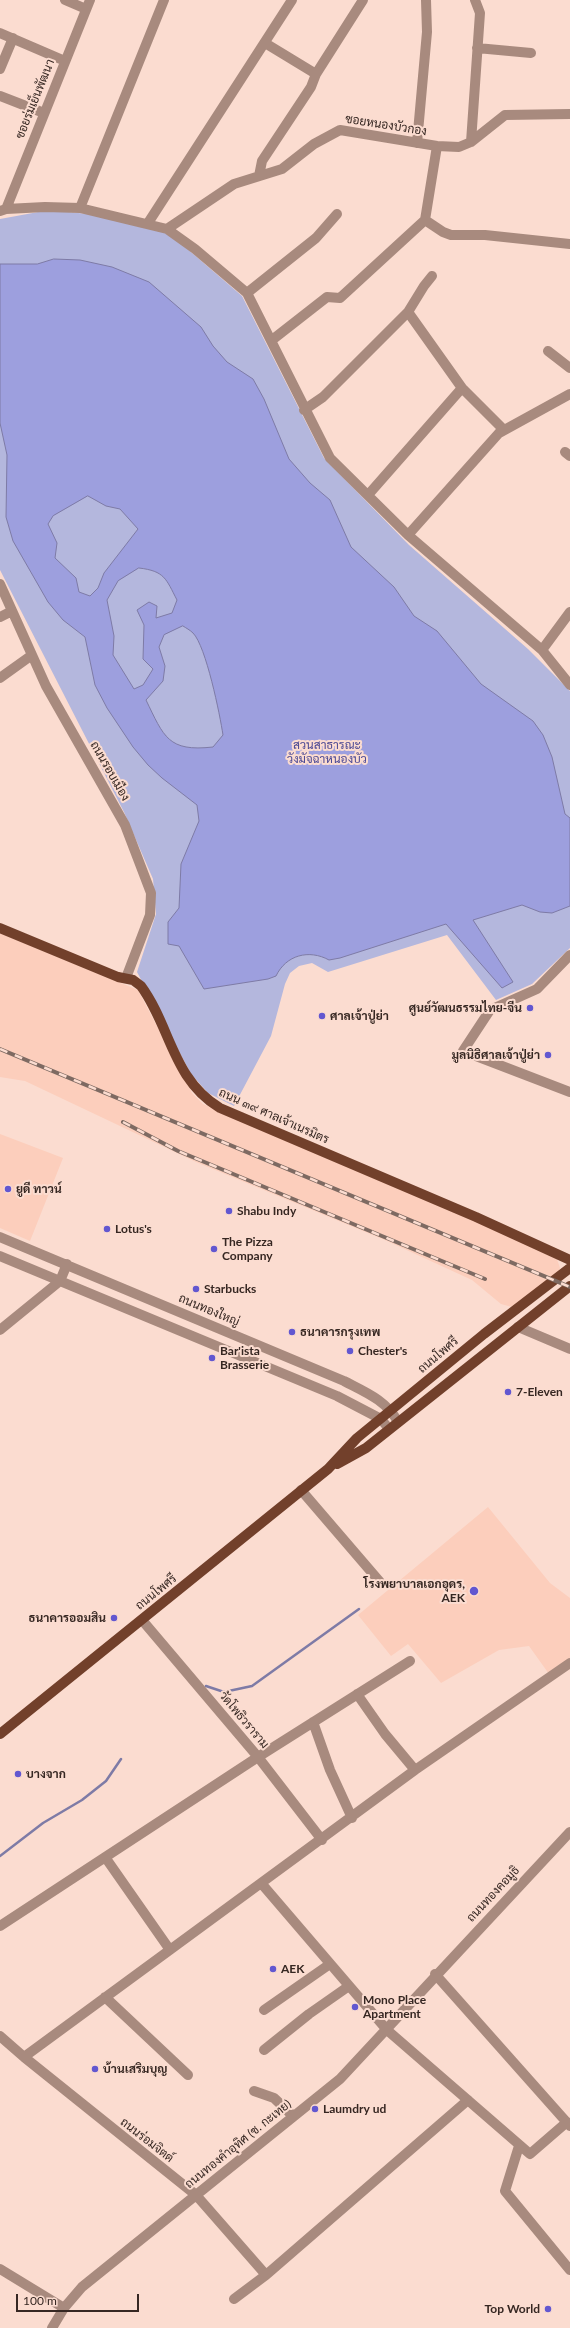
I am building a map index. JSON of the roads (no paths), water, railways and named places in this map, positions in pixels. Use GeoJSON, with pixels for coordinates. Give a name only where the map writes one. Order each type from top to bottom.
{"type":"FeatureCollection","features":[{"type":"Feature","properties":{"kind":"main road","name":"ถนน ๓๙ ศาลเจ้าเนรมิตร"},"geometry":{"type":"LineString","coordinates":[[0,928],[132,980],[141,986],[146,993],[181,1068],[194,1088],[210,1102],[570,1260]]}},
{"type":"Feature","properties":{"kind":"main road","name":"ถนนโพศรี"},"geometry":{"type":"LineString","coordinates":[[328,1469],[357,1438],[475,1342],[570,1268]]}},
{"type":"Feature","properties":{"kind":"main road","name":"ถนนโพศรี"},"geometry":{"type":"LineString","coordinates":[[0,1734],[301,1490],[328,1469],[366,1448],[570,1286]]}},
{"type":"Feature","properties":{"kind":"main road"},"geometry":{"type":"LineString","coordinates":[[366,1448],[375,1445],[411,1416],[425,1400]]}},
{"type":"Feature","properties":{"kind":"street"},"geometry":{"type":"LineString","coordinates":[[65,0],[88,5]]}},
{"type":"Feature","properties":{"kind":"street"},"geometry":{"type":"LineString","coordinates":[[80,208],[164,0]]}},
{"type":"Feature","properties":{"kind":"street"},"geometry":{"type":"LineString","coordinates":[[148,223],[292,0]]}},
{"type":"Feature","properties":{"kind":"street"},"geometry":{"type":"LineString","coordinates":[[259,176],[262,161],[311,87],[316,74],[363,0]]}},
{"type":"Feature","properties":{"kind":"street"},"geometry":{"type":"LineString","coordinates":[[417,143],[427,32],[426,0]]}},
{"type":"Feature","properties":{"kind":"street"},"geometry":{"type":"LineString","coordinates":[[471,142],[480,13],[475,0]]}},
{"type":"Feature","properties":{"kind":"street","name":"ซอยร่มเย็นพัฒนา"},"geometry":{"type":"LineString","coordinates":[[3,210],[88,5]]}},
{"type":"Feature","properties":{"kind":"street"},"geometry":{"type":"LineString","coordinates":[[0,32],[65,61]]}},
{"type":"Feature","properties":{"kind":"street"},"geometry":{"type":"LineString","coordinates":[[0,69],[13,38]]}},
{"type":"Feature","properties":{"kind":"street"},"geometry":{"type":"LineString","coordinates":[[265,43],[316,74]]}},
{"type":"Feature","properties":{"kind":"street"},"geometry":{"type":"LineString","coordinates":[[477,48],[531,53]]}},
{"type":"Feature","properties":{"kind":"street"},"geometry":{"type":"LineString","coordinates":[[0,96],[44,113]]}},
{"type":"Feature","properties":{"kind":"street","name":"ซอยหนองบัวกอง"},"geometry":{"type":"LineString","coordinates":[[167,229],[234,184],[282,169],[314,144],[340,130],[437,146],[459,147],[471,142],[505,115],[570,114]]}},
{"type":"Feature","properties":{"kind":"street"},"geometry":{"type":"LineString","coordinates":[[272,340],[327,296],[340,298],[425,220],[437,146]]}},
{"type":"Feature","properties":{"kind":"street"},"geometry":{"type":"LineString","coordinates":[[3,210],[80,208],[148,223],[167,229],[195,249],[247,293],[272,340],[304,410],[330,458],[408,535],[542,650],[570,685]]}},
{"type":"Feature","properties":{"kind":"street"},"geometry":{"type":"LineString","coordinates":[[247,293],[316,238],[337,214]]}},
{"type":"Feature","properties":{"kind":"street"},"geometry":{"type":"LineString","coordinates":[[425,220],[443,232],[451,235],[485,235],[570,244]]}},
{"type":"Feature","properties":{"kind":"street"},"geometry":{"type":"LineString","coordinates":[[304,410],[323,398],[408,312],[432,276]]}},
{"type":"Feature","properties":{"kind":"street"},"geometry":{"type":"LineString","coordinates":[[408,312],[462,388],[504,430]]}},
{"type":"Feature","properties":{"kind":"street"},"geometry":{"type":"LineString","coordinates":[[548,351],[570,368]]}},
{"type":"Feature","properties":{"kind":"street"},"geometry":{"type":"LineString","coordinates":[[368,495],[462,388]]}},
{"type":"Feature","properties":{"kind":"street"},"geometry":{"type":"LineString","coordinates":[[408,535],[499,433],[570,394]]}},
{"type":"Feature","properties":{"kind":"street","name":"ถนนรอบเมือง"},"geometry":{"type":"LineString","coordinates":[[0,586],[46,686],[125,825],[151,893],[150,915],[126,978]]}},
{"type":"Feature","properties":{"kind":"street"},"geometry":{"type":"LineString","coordinates":[[0,617],[12,611]]}},
{"type":"Feature","properties":{"kind":"street"},"geometry":{"type":"LineString","coordinates":[[542,650],[570,612]]}},
{"type":"Feature","properties":{"kind":"street"},"geometry":{"type":"LineString","coordinates":[[0,678],[32,654]]}},
{"type":"Feature","properties":{"kind":"street"},"geometry":{"type":"LineString","coordinates":[[570,955],[537,989],[490,1010],[463,1051],[570,1092]]}},
{"type":"Feature","properties":{"kind":"street","name":"ถนนทองใหญ่"},"geometry":{"type":"LineString","coordinates":[[0,1237],[344,1381],[384,1403],[392,1410],[398,1422]]}},
{"type":"Feature","properties":{"kind":"street"},"geometry":{"type":"LineString","coordinates":[[0,1256],[337,1396],[381,1419],[389,1429]]}},
{"type":"Feature","properties":{"kind":"street"},"geometry":{"type":"LineString","coordinates":[[0,1330],[60,1281],[67,1264]]}},
{"type":"Feature","properties":{"kind":"street"},"geometry":{"type":"LineString","coordinates":[[518,1327],[570,1349]]}},
{"type":"Feature","properties":{"kind":"street"},"geometry":{"type":"LineString","coordinates":[[337,1396],[344,1381]]}},
{"type":"Feature","properties":{"kind":"street"},"geometry":{"type":"LineString","coordinates":[[301,1490],[380,1582]]}},
{"type":"Feature","properties":{"kind":"street","name":"วัดโพธิวราราม"},"geometry":{"type":"LineString","coordinates":[[142,1620],[258,1757],[322,1840]]}},
{"type":"Feature","properties":{"kind":"street"},"geometry":{"type":"LineString","coordinates":[[0,1926],[258,1757],[410,1661]]}},
{"type":"Feature","properties":{"kind":"street"},"geometry":{"type":"LineString","coordinates":[[24,2058],[105,1997],[352,1818],[415,1770],[570,1662]]}},
{"type":"Feature","properties":{"kind":"street"},"geometry":{"type":"LineString","coordinates":[[357,1694],[385,1734],[415,1770]]}},
{"type":"Feature","properties":{"kind":"street"},"geometry":{"type":"LineString","coordinates":[[313,1722],[330,1770],[352,1818]]}},
{"type":"Feature","properties":{"kind":"street","name":"ถนนทองคอมูธิ"},"geometry":{"type":"LineString","coordinates":[[435,1974],[570,1832]]}},
{"type":"Feature","properties":{"kind":"street"},"geometry":{"type":"LineString","coordinates":[[105,1857],[170,1950]]}},
{"type":"Feature","properties":{"kind":"street"},"geometry":{"type":"LineString","coordinates":[[261,1883],[386,2030],[530,2154],[568,2124],[435,1974]]}},
{"type":"Feature","properties":{"kind":"street"},"geometry":{"type":"LineString","coordinates":[[264,2010],[330,1964]]}},
{"type":"Feature","properties":{"kind":"street","name":"ถนนทองคำอุทิศ (ซ. กะเทย)"},"geometry":{"type":"LineString","coordinates":[[52,2328],[64,2308],[82,2287],[340,2079],[386,2030],[435,1974]]}},
{"type":"Feature","properties":{"kind":"street"},"geometry":{"type":"LineString","coordinates":[[264,2050],[308,2014],[349,1986]]}},
{"type":"Feature","properties":{"kind":"street"},"geometry":{"type":"LineString","coordinates":[[105,1997],[188,2076]]}},
{"type":"Feature","properties":{"kind":"street","name":"ถนนร่อมจิตต์"},"geometry":{"type":"LineString","coordinates":[[0,2036],[24,2058],[196,2195],[266,2276]]}},
{"type":"Feature","properties":{"kind":"street"},"geometry":{"type":"LineString","coordinates":[[254,2092],[274,2098],[293,2116]]}},
{"type":"Feature","properties":{"kind":"street"},"geometry":{"type":"LineString","coordinates":[[234,2299],[266,2276],[468,2100]]}},
{"type":"Feature","properties":{"kind":"street"},"geometry":{"type":"LineString","coordinates":[[519,2146],[505,2191],[570,2270]]}},
{"type":"Feature","properties":{"kind":"street"},"geometry":{"type":"LineString","coordinates":[[0,2269],[64,2308]]}},
{"type":"Feature","properties":{"kind":"water","name":"สวนสาธารณะ วังมัจฉาหนองบัว"},"geometry":{"type":"Polygon","coordinates":[[[54,259],[80,260],[112,267],[149,282],[201,327],[213,346],[227,362],[253,379],[264,399],[289,459],[310,483],[330,500],[351,547],[394,587],[414,616],[437,631],[481,684],[533,721],[543,735],[552,757],[565,814],[570,818],[570,906],[552,913],[540,912],[522,905],[473,920],[513,982],[502,988],[446,924],[340,958],[329,960],[314,955],[299,956],[286,963],[276,976],[268,979],[204,989],[179,946],[168,944],[168,922],[179,908],[181,864],[199,821],[197,805],[162,778],[148,765],[133,747],[107,708],[95,685],[85,637],[63,620],[48,602],[13,541],[6,517],[7,455],[0,423],[0,264],[37,264],[54,259]],[[88,496],[53,516],[48,524],[57,543],[55,558],[76,578],[79,592],[90,596],[98,588],[104,573],[138,529],[120,509],[106,506],[88,496]],[[139,568],[118,581],[107,600],[114,636],[113,655],[134,689],[143,685],[153,669],[143,659],[144,625],[137,610],[149,602],[157,606],[156,618],[172,613],[177,600],[164,577],[148,569],[139,568]],[[183,626],[164,635],[159,647],[165,666],[163,681],[146,700],[158,724],[169,739],[186,747],[213,747],[223,735],[212,681],[198,640],[193,633],[183,626]]]}},
{"type":"Feature","properties":{"kind":"waterway"},"geometry":{"type":"LineString","coordinates":[[206,1686],[224,1692],[252,1686],[359,1609]]}},
{"type":"Feature","properties":{"kind":"waterway"},"geometry":{"type":"LineString","coordinates":[[0,1856],[43,1823],[82,1800],[106,1781],[121,1759]]}},
{"type":"Feature","properties":{"kind":"railway"},"geometry":{"type":"LineString","coordinates":[[0,1049],[570,1287]]}},
{"type":"Feature","properties":{"kind":"railway"},"geometry":{"type":"LineString","coordinates":[[123,1122],[178,1151],[485,1279]]}},
{"type":"Feature","properties":{"kind":"place","name":"ศูนย์วัฒนธรรมไทย-จีน"},"geometry":{"type":"Point","coordinates":[530,1008]}},
{"type":"Feature","properties":{"kind":"place","name":"ศาลเจ้าปู่ย่า"},"geometry":{"type":"Point","coordinates":[322,1016]}},
{"type":"Feature","properties":{"kind":"place","name":"มูลนิธิศาลเจ้าปู่ย่า"},"geometry":{"type":"Point","coordinates":[548,1055]}},
{"type":"Feature","properties":{"kind":"place","name":"ยูดี ทาวน์"},"geometry":{"type":"Point","coordinates":[8,1189]}},
{"type":"Feature","properties":{"kind":"place","name":"Shabu Indy"},"geometry":{"type":"Point","coordinates":[229,1211]}},
{"type":"Feature","properties":{"kind":"place","name":"Lotus's"},"geometry":{"type":"Point","coordinates":[107,1229]}},
{"type":"Feature","properties":{"kind":"place","name":"The Pizza Company"},"geometry":{"type":"Point","coordinates":[214,1249]}},
{"type":"Feature","properties":{"kind":"place","name":"Starbucks"},"geometry":{"type":"Point","coordinates":[196,1289]}},
{"type":"Feature","properties":{"kind":"place","name":"ธนาคารกรุงเทพ"},"geometry":{"type":"Point","coordinates":[292,1332]}},
{"type":"Feature","properties":{"kind":"place","name":"Chester's"},"geometry":{"type":"Point","coordinates":[350,1351]}},
{"type":"Feature","properties":{"kind":"place","name":"Bar'ista Brasserie"},"geometry":{"type":"Point","coordinates":[212,1358]}},
{"type":"Feature","properties":{"kind":"place","name":"7-Eleven"},"geometry":{"type":"Point","coordinates":[508,1392]}},
{"type":"Feature","properties":{"kind":"place","name":"โรงพยาบาลเอกอุดร, AEK"},"geometry":{"type":"Point","coordinates":[474,1591]}},
{"type":"Feature","properties":{"kind":"place","name":"ธนาคารออมสิน"},"geometry":{"type":"Point","coordinates":[114,1618]}},
{"type":"Feature","properties":{"kind":"place","name":"บางจาก"},"geometry":{"type":"Point","coordinates":[18,1774]}},
{"type":"Feature","properties":{"kind":"place","name":"AEK"},"geometry":{"type":"Point","coordinates":[273,1969]}},
{"type":"Feature","properties":{"kind":"place","name":"Mono Place Apartment"},"geometry":{"type":"Point","coordinates":[355,2007]}},
{"type":"Feature","properties":{"kind":"place","name":"บ้านเสริมบุญ"},"geometry":{"type":"Point","coordinates":[95,2069]}},
{"type":"Feature","properties":{"kind":"place","name":"Laumdry ud"},"geometry":{"type":"Point","coordinates":[315,2109]}},
{"type":"Feature","properties":{"kind":"place","name":"Top World"},"geometry":{"type":"Point","coordinates":[548,2309]}}]}
